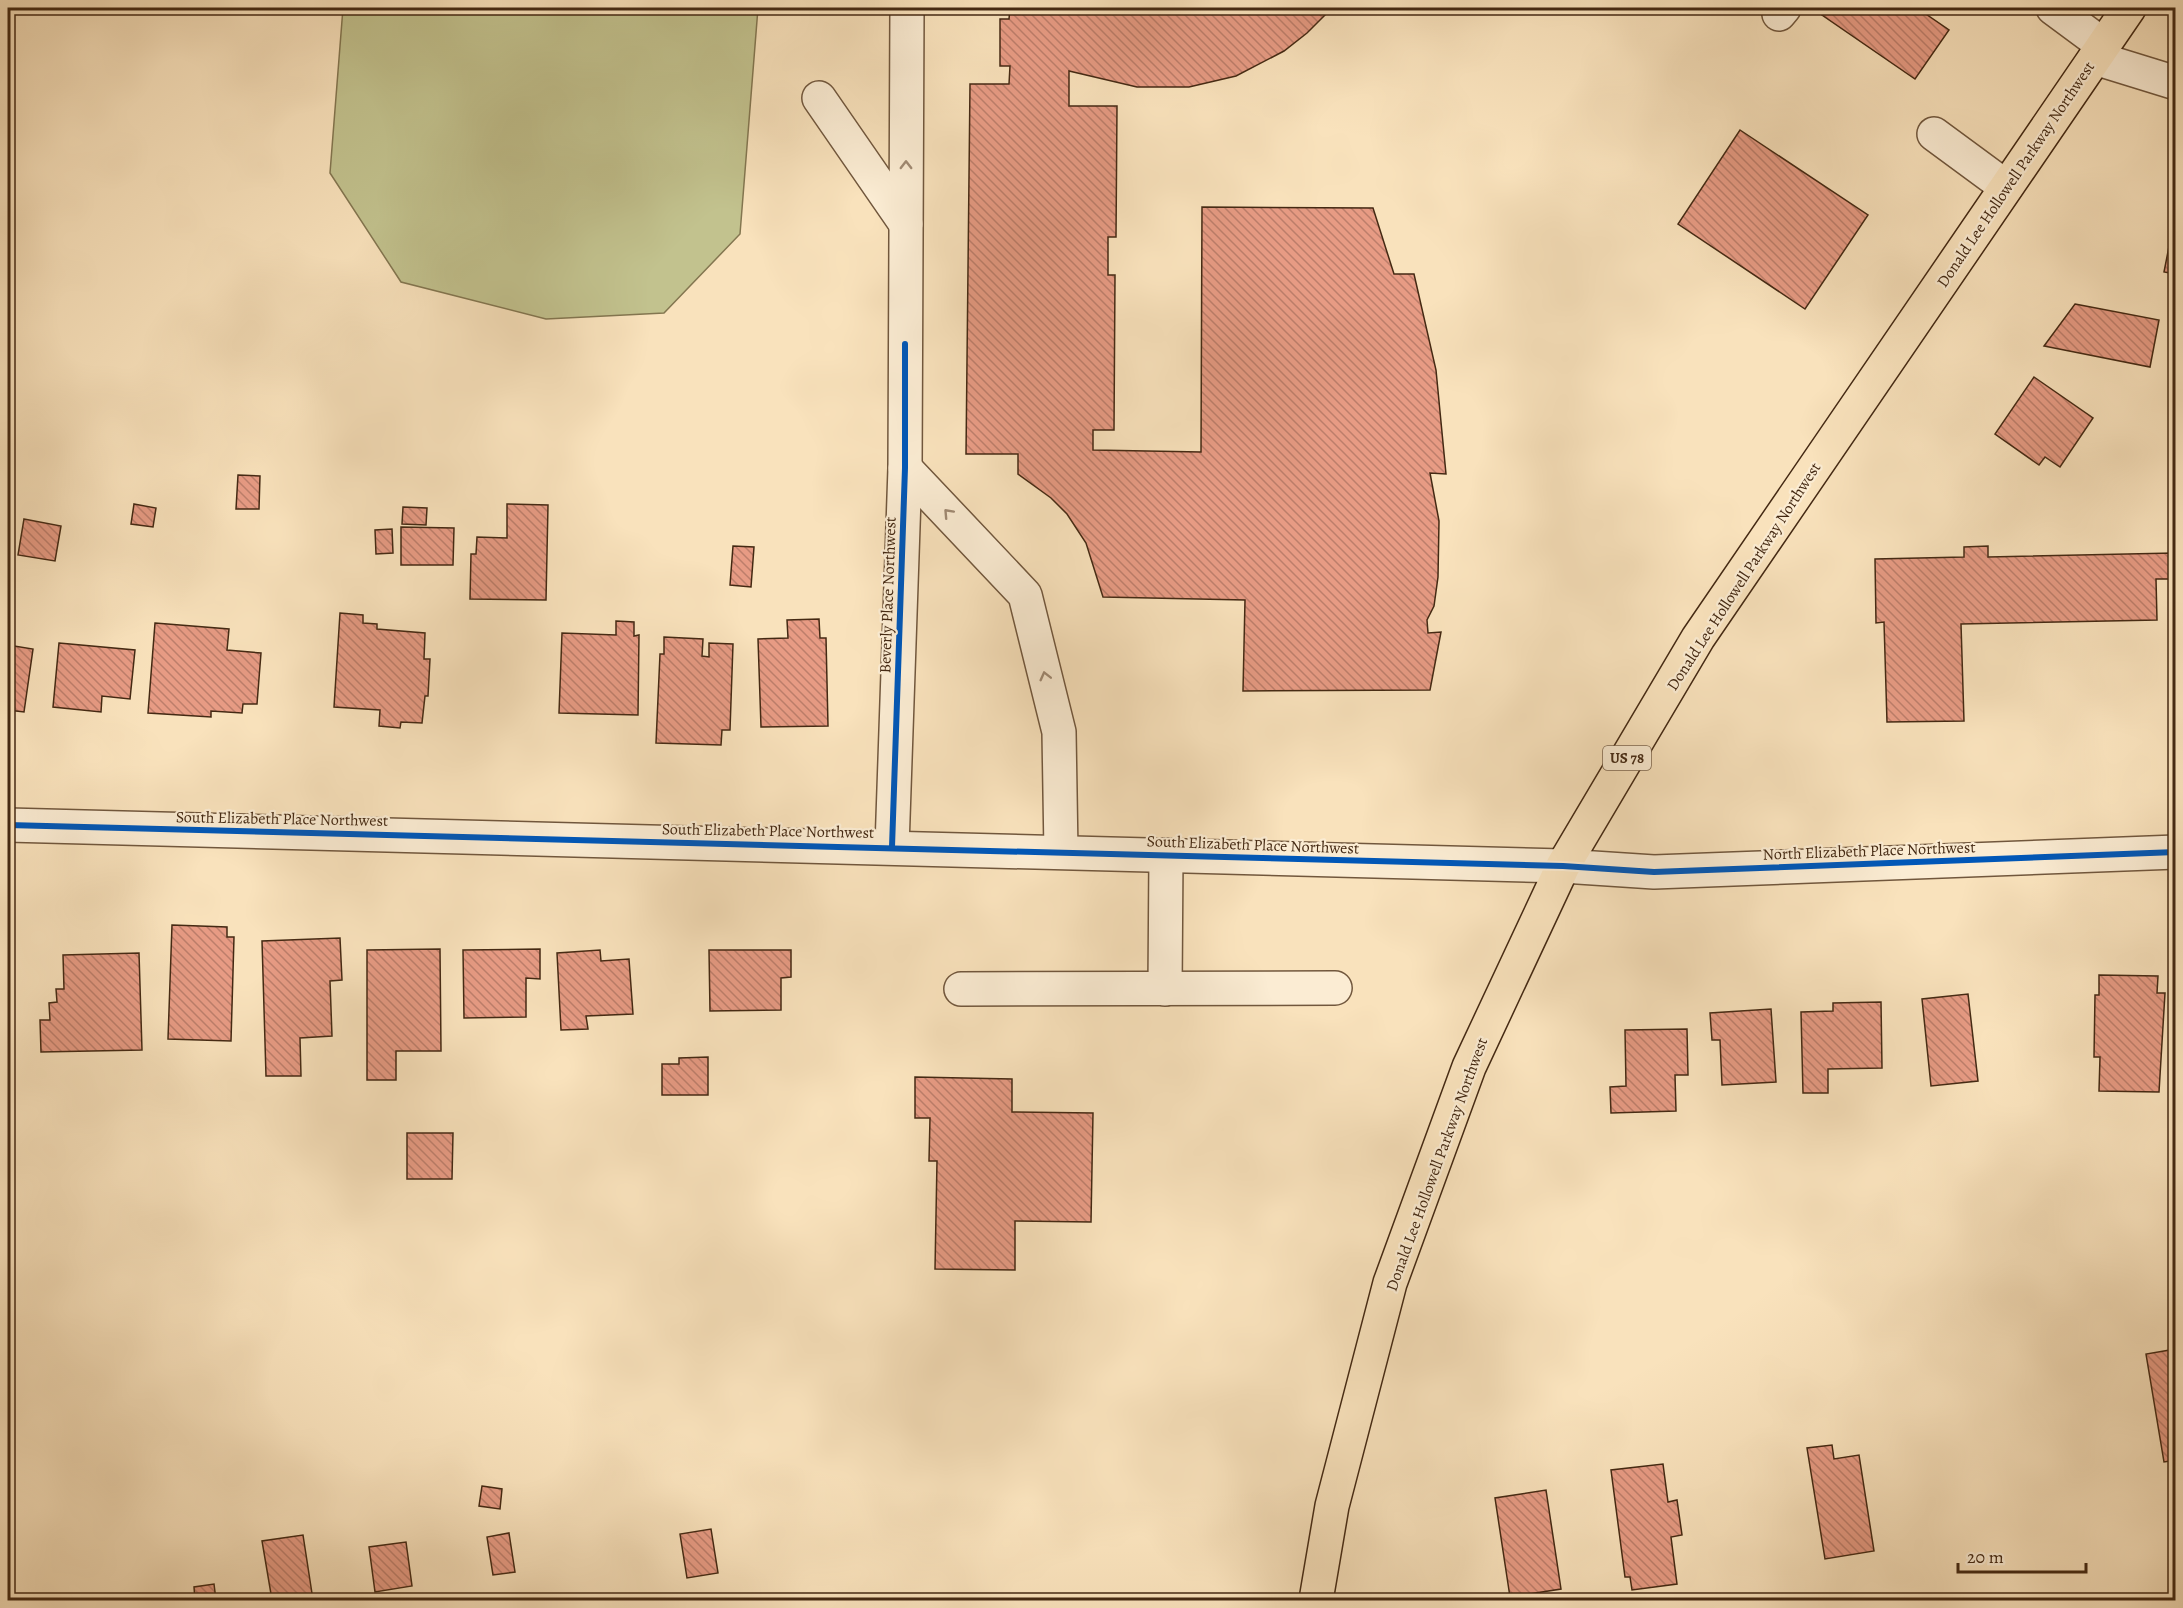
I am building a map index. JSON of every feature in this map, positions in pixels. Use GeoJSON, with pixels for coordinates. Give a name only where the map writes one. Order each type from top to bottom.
{"type":"FeatureCollection","features":[{"type":"Feature","properties":{"kind":"main road","name":"Donald Lee Hollowell Parkway Northwest"},"geometry":{"type":"LineString","coordinates":[[1316,1600],[1332,1506],[1390,1283],[1469,1067],[1563,866],[1698,638],[2129,8]]}},
{"type":"Feature","properties":{"kind":"street","name":"Beverly Place Northwest"},"geometry":{"type":"LineString","coordinates":[[892,847],[905,468],[907,8]]}},
{"type":"Feature","properties":{"kind":"street"},"geometry":{"type":"LineString","coordinates":[[2053,8],[2099,52],[2175,82]]}},
{"type":"Feature","properties":{"kind":"street"},"geometry":{"type":"LineString","coordinates":[[819,99],[906,224]]}},
{"type":"Feature","properties":{"kind":"street"},"geometry":{"type":"LineString","coordinates":[[1934,134],[2006,187]]}},
{"type":"Feature","properties":{"kind":"street"},"geometry":{"type":"LineString","coordinates":[[905,468],[1025,595],[1059,732],[1061,852]]}},
{"type":"Feature","properties":{"kind":"street","name":"South Elizabeth Place Northwest"},"geometry":{"type":"LineString","coordinates":[[8,825],[1563,866]]}},
{"type":"Feature","properties":{"kind":"street","name":"North Elizabeth Place Northwest"},"geometry":{"type":"LineString","coordinates":[[1563,866],[1654,872],[2175,852]]}},
{"type":"Feature","properties":{"kind":"street"},"geometry":{"type":"LineString","coordinates":[[1165,989],[1166,855]]}},
{"type":"Feature","properties":{"kind":"street"},"geometry":{"type":"LineString","coordinates":[[961,988],[1335,988]]}},
{"type":"Feature","properties":{"kind":"green space"},"geometry":{"type":"Polygon","coordinates":[[[343,8],[758,8],[740,234],[664,313],[546,319],[401,282],[330,173],[343,8]]]}},
{"type":"Feature","properties":{"kind":"building"},"geometry":{"type":"Polygon","coordinates":[[[1010,8],[1332,8],[1307,33],[1284,51],[1236,76],[1189,87],[1137,87],[1069,71],[1069,106],[1117,106],[1116,237],[1108,237],[1108,275],[1115,275],[1114,430],[1093,430],[1093,450],[1201,452],[1202,207],[1373,208],[1394,274],[1414,274],[1436,370],[1446,474],[1430,473],[1439,521],[1438,577],[1434,606],[1427,620],[1428,633],[1441,632],[1430,690],[1243,691],[1245,600],[1103,597],[1086,543],[1067,514],[1051,498],[1018,474],[1018,454],[966,454],[970,84],[1009,84],[1010,66],[1000,66],[1000,19],[1009,19],[1010,8]]]}},
{"type":"Feature","properties":{"kind":"building"},"geometry":{"type":"Polygon","coordinates":[[[1821,8],[1917,8],[1949,30],[1915,79],[1822,15],[1825,10],[1821,8]]]}},
{"type":"Feature","properties":{"kind":"building"},"geometry":{"type":"Polygon","coordinates":[[[1740,130],[1868,215],[1805,309],[1678,224],[1740,130]]]}},
{"type":"Feature","properties":{"kind":"building"},"geometry":{"type":"Polygon","coordinates":[[[2176,211],[2176,274],[2164,272],[2176,211]]]}},
{"type":"Feature","properties":{"kind":"building"},"geometry":{"type":"Polygon","coordinates":[[[2075,304],[2159,320],[2150,367],[2044,346],[2075,304]]]}},
{"type":"Feature","properties":{"kind":"building"},"geometry":{"type":"Polygon","coordinates":[[[2034,377],[2093,418],[2060,467],[2045,457],[2039,465],[1995,434],[2034,377]]]}},
{"type":"Feature","properties":{"kind":"building"},"geometry":{"type":"Polygon","coordinates":[[[238,475],[260,476],[259,509],[236,509],[238,475]]]}},
{"type":"Feature","properties":{"kind":"building"},"geometry":{"type":"Polygon","coordinates":[[[134,504],[156,508],[153,527],[131,524],[134,504]]]}},
{"type":"Feature","properties":{"kind":"building"},"geometry":{"type":"Polygon","coordinates":[[[507,504],[548,505],[546,600],[470,599],[471,554],[476,554],[477,537],[507,538],[507,504]]]}},
{"type":"Feature","properties":{"kind":"building"},"geometry":{"type":"Polygon","coordinates":[[[403,507],[427,508],[426,525],[402,524],[403,507]]]}},
{"type":"Feature","properties":{"kind":"building"},"geometry":{"type":"Polygon","coordinates":[[[24,519],[61,526],[55,561],[18,555],[24,519]]]}},
{"type":"Feature","properties":{"kind":"building"},"geometry":{"type":"Polygon","coordinates":[[[401,527],[454,528],[453,565],[401,565],[401,527]]]}},
{"type":"Feature","properties":{"kind":"building"},"geometry":{"type":"Polygon","coordinates":[[[392,529],[393,553],[376,554],[375,530],[392,529]]]}},
{"type":"Feature","properties":{"kind":"building"},"geometry":{"type":"Polygon","coordinates":[[[733,546],[754,547],[751,587],[730,585],[733,546]]]}},
{"type":"Feature","properties":{"kind":"building"},"geometry":{"type":"Polygon","coordinates":[[[1988,546],[1988,557],[2174,553],[2174,579],[2156,579],[2157,620],[1961,624],[1964,721],[1887,722],[1884,622],[1876,623],[1875,559],[1964,557],[1964,547],[1988,546]]]}},
{"type":"Feature","properties":{"kind":"building"},"geometry":{"type":"Polygon","coordinates":[[[340,613],[363,615],[363,623],[377,624],[377,629],[425,633],[424,659],[430,659],[428,696],[425,696],[422,723],[401,722],[400,728],[379,726],[380,710],[334,707],[340,613]]]}},
{"type":"Feature","properties":{"kind":"building"},"geometry":{"type":"Polygon","coordinates":[[[819,619],[820,638],[826,638],[828,726],[761,727],[758,639],[788,638],[787,620],[819,619]]]}},
{"type":"Feature","properties":{"kind":"building"},"geometry":{"type":"Polygon","coordinates":[[[616,621],[634,622],[634,636],[639,635],[638,715],[559,713],[562,633],[616,635],[616,621]]]}},
{"type":"Feature","properties":{"kind":"building"},"geometry":{"type":"Polygon","coordinates":[[[155,623],[229,629],[227,650],[261,653],[257,704],[243,704],[242,713],[211,711],[211,717],[148,713],[155,623]]]}},
{"type":"Feature","properties":{"kind":"building"},"geometry":{"type":"Polygon","coordinates":[[[664,637],[703,639],[702,656],[709,657],[709,643],[733,644],[730,730],[722,730],[721,745],[656,743],[660,654],[664,654],[664,637]]]}},
{"type":"Feature","properties":{"kind":"building"},"geometry":{"type":"Polygon","coordinates":[[[59,643],[135,650],[130,699],[102,696],[101,712],[53,707],[59,643]]]}},
{"type":"Feature","properties":{"kind":"building"},"geometry":{"type":"Polygon","coordinates":[[[8,645],[33,649],[24,712],[8,710],[8,645]]]}},
{"type":"Feature","properties":{"kind":"building"},"geometry":{"type":"Polygon","coordinates":[[[172,925],[227,927],[227,937],[234,937],[231,1041],[168,1039],[172,925]]]}},
{"type":"Feature","properties":{"kind":"building"},"geometry":{"type":"Polygon","coordinates":[[[340,938],[342,980],[330,981],[332,1036],[300,1038],[301,1076],[266,1076],[262,941],[340,938]]]}},
{"type":"Feature","properties":{"kind":"building"},"geometry":{"type":"Polygon","coordinates":[[[440,949],[441,1051],[396,1051],[396,1080],[367,1080],[367,950],[440,949]]]}},
{"type":"Feature","properties":{"kind":"building"},"geometry":{"type":"Polygon","coordinates":[[[540,949],[540,979],[526,978],[526,1017],[464,1018],[463,950],[540,949]]]}},
{"type":"Feature","properties":{"kind":"building"},"geometry":{"type":"Polygon","coordinates":[[[600,950],[601,961],[629,959],[633,1014],[586,1016],[588,1029],[561,1030],[557,953],[600,950]]]}},
{"type":"Feature","properties":{"kind":"building"},"geometry":{"type":"Polygon","coordinates":[[[709,950],[791,950],[791,977],[781,978],[781,1010],[710,1011],[709,950]]]}},
{"type":"Feature","properties":{"kind":"building"},"geometry":{"type":"Polygon","coordinates":[[[139,953],[142,1050],[41,1052],[40,1020],[50,1020],[49,1003],[57,1002],[56,989],[64,989],[63,955],[139,953]]]}},
{"type":"Feature","properties":{"kind":"building"},"geometry":{"type":"Polygon","coordinates":[[[2099,975],[2158,976],[2157,993],[2165,993],[2159,1092],[2099,1091],[2100,1057],[2094,1057],[2095,995],[2099,995],[2099,975]]]}},
{"type":"Feature","properties":{"kind":"building"},"geometry":{"type":"Polygon","coordinates":[[[1968,994],[1978,1081],[1931,1086],[1922,999],[1968,994]]]}},
{"type":"Feature","properties":{"kind":"building"},"geometry":{"type":"Polygon","coordinates":[[[1881,1002],[1882,1068],[1828,1069],[1828,1093],[1803,1093],[1801,1012],[1833,1011],[1833,1003],[1881,1002]]]}},
{"type":"Feature","properties":{"kind":"building"},"geometry":{"type":"Polygon","coordinates":[[[1771,1009],[1776,1082],[1722,1085],[1720,1040],[1712,1040],[1710,1013],[1771,1009]]]}},
{"type":"Feature","properties":{"kind":"building"},"geometry":{"type":"Polygon","coordinates":[[[1687,1029],[1688,1075],[1675,1075],[1676,1111],[1611,1113],[1610,1087],[1626,1086],[1625,1030],[1687,1029]]]}},
{"type":"Feature","properties":{"kind":"building"},"geometry":{"type":"Polygon","coordinates":[[[708,1057],[708,1095],[662,1095],[662,1064],[679,1064],[679,1058],[708,1057]]]}},
{"type":"Feature","properties":{"kind":"building"},"geometry":{"type":"Polygon","coordinates":[[[915,1077],[1012,1079],[1012,1112],[1093,1113],[1091,1222],[1015,1221],[1015,1270],[935,1269],[937,1161],[929,1161],[930,1118],[915,1118],[915,1077]]]}},
{"type":"Feature","properties":{"kind":"building"},"geometry":{"type":"Polygon","coordinates":[[[407,1133],[453,1133],[452,1179],[407,1179],[407,1133]]]}},
{"type":"Feature","properties":{"kind":"building"},"geometry":{"type":"Polygon","coordinates":[[[2176,1349],[2176,1460],[2164,1462],[2146,1354],[2176,1349]]]}},
{"type":"Feature","properties":{"kind":"building"},"geometry":{"type":"Polygon","coordinates":[[[1832,1445],[1834,1459],[1859,1455],[1874,1551],[1825,1559],[1807,1448],[1832,1445]]]}},
{"type":"Feature","properties":{"kind":"building"},"geometry":{"type":"Polygon","coordinates":[[[1663,1464],[1668,1502],[1677,1500],[1682,1535],[1671,1537],[1677,1584],[1632,1590],[1630,1577],[1625,1577],[1611,1470],[1663,1464]]]}},
{"type":"Feature","properties":{"kind":"building"},"geometry":{"type":"Polygon","coordinates":[[[482,1486],[502,1489],[500,1509],[479,1506],[482,1486]]]}},
{"type":"Feature","properties":{"kind":"building"},"geometry":{"type":"Polygon","coordinates":[[[1546,1490],[1561,1589],[1510,1597],[1495,1498],[1546,1490]]]}},
{"type":"Feature","properties":{"kind":"building"},"geometry":{"type":"Polygon","coordinates":[[[711,1529],[718,1573],[687,1578],[680,1534],[711,1529]]]}},
{"type":"Feature","properties":{"kind":"building"},"geometry":{"type":"Polygon","coordinates":[[[509,1533],[515,1572],[493,1575],[487,1537],[509,1533]]]}},
{"type":"Feature","properties":{"kind":"building"},"geometry":{"type":"Polygon","coordinates":[[[303,1535],[313,1600],[272,1600],[262,1541],[303,1535]]]}},
{"type":"Feature","properties":{"kind":"building"},"geometry":{"type":"Polygon","coordinates":[[[406,1542],[412,1586],[375,1592],[369,1547],[406,1542]]]}},
{"type":"Feature","properties":{"kind":"building"},"geometry":{"type":"Polygon","coordinates":[[[214,1584],[216,1600],[195,1600],[194,1587],[214,1584]]]}},
{"type":"Feature","properties":{"kind":"cycle path"},"geometry":{"type":"LineString","coordinates":[[892,847],[905,468],[905,344]]}},
{"type":"Feature","properties":{"kind":"cycle path"},"geometry":{"type":"LineString","coordinates":[[8,825],[1563,866],[1654,872],[2176,852]]}}]}
